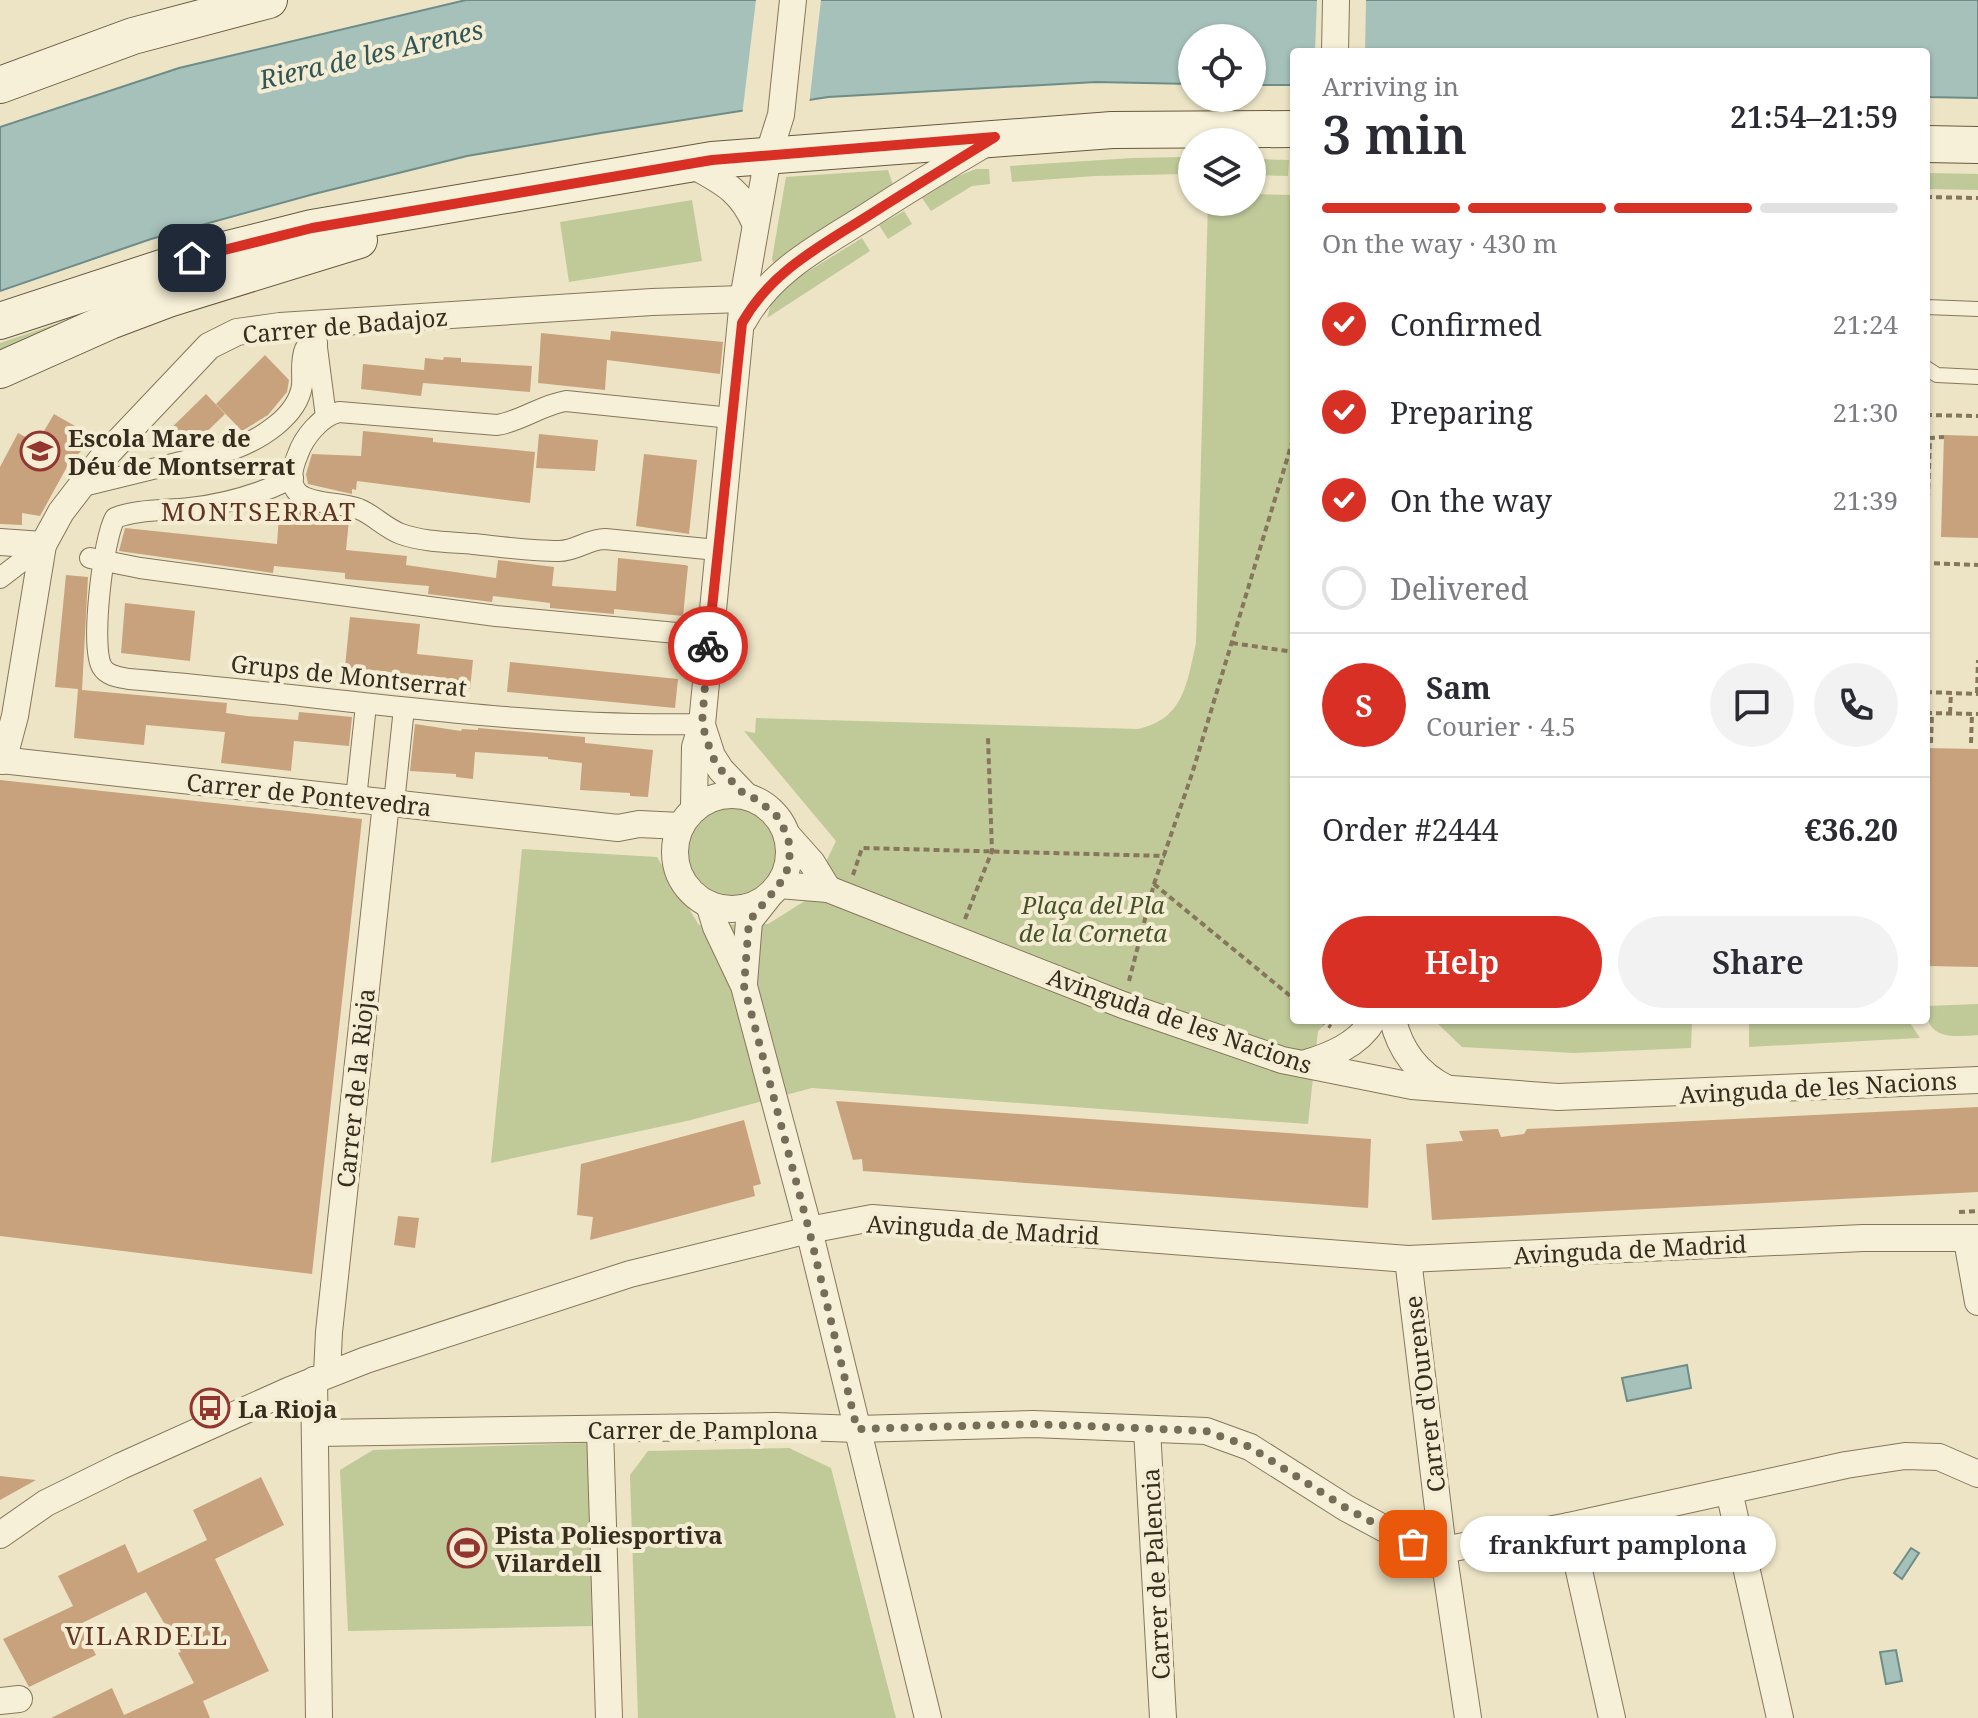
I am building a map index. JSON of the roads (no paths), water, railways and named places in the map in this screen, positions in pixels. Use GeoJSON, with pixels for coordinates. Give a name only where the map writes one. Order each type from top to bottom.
{"type":"FeatureCollection","features":[{"type":"Feature","properties":{"kind":"main road"},"geometry":{"type":"LineString","coordinates":[[0,66],[93,31],[206,0]]}},
{"type":"Feature","properties":{"kind":"main road"},"geometry":{"type":"LineString","coordinates":[[0,85],[133,36],[269,0]]}},
{"type":"Feature","properties":{"kind":"main road"},"geometry":{"type":"LineString","coordinates":[[0,321],[192,258],[312,228],[689,163],[1112,130],[1290,129]]}},
{"type":"Feature","properties":{"kind":"main road"},"geometry":{"type":"LineString","coordinates":[[1930,144],[1978,145]]}},
{"type":"Feature","properties":{"kind":"main road"},"geometry":{"type":"LineString","coordinates":[[0,370],[110,321],[186,292],[359,240],[409,211]]}},
{"type":"Feature","properties":{"kind":"street"},"geometry":{"type":"LineString","coordinates":[[774,890],[740,909],[709,904],[686,885],[675,857],[676,841],[687,817],[695,747],[702,724],[708,636],[743,311],[755,223],[768,156],[781,115],[793,0]]}},
{"type":"Feature","properties":{"kind":"street"},"geometry":{"type":"LineString","coordinates":[[1335,48],[1336,0]]}},
{"type":"Feature","properties":{"kind":"street"},"geometry":{"type":"LineString","coordinates":[[743,311],[768,285],[804,256],[995,137]]}},
{"type":"Feature","properties":{"kind":"street"},"geometry":{"type":"LineString","coordinates":[[689,163],[729,185],[746,202],[755,223]]}},
{"type":"Feature","properties":{"kind":"street","name":"Carrer de Badajoz"},"geometry":{"type":"LineString","coordinates":[[2,761],[15,716],[43,545],[79,487],[101,460],[209,346],[224,337],[250,329],[316,333],[652,302],[743,311]]}},
{"type":"Feature","properties":{"kind":"street"},"geometry":{"type":"LineString","coordinates":[[316,333],[326,417]]}},
{"type":"Feature","properties":{"kind":"street"},"geometry":{"type":"LineString","coordinates":[[79,487],[213,455],[259,438],[295,403],[302,385],[302,355],[316,333]]}},
{"type":"Feature","properties":{"kind":"street"},"geometry":{"type":"LineString","coordinates":[[717,550],[605,539],[561,551],[417,538],[391,529],[361,510],[307,500],[298,493],[293,478],[298,453],[326,417],[339,412],[497,425],[566,401],[731,418]]}},
{"type":"Feature","properties":{"kind":"street","name":"Grups de Montserrat"},"geometry":{"type":"LineString","coordinates":[[293,478],[272,489],[219,504],[115,518],[96,560],[98,658],[103,670],[113,676],[366,705],[591,724],[702,724]]}},
{"type":"Feature","properties":{"kind":"street"},"geometry":{"type":"LineString","coordinates":[[0,542],[43,545]]}},
{"type":"Feature","properties":{"kind":"street"},"geometry":{"type":"LineString","coordinates":[[0,578],[43,545]]}},
{"type":"Feature","properties":{"kind":"street"},"geometry":{"type":"LineString","coordinates":[[96,560],[496,616],[708,636]]}},
{"type":"Feature","properties":{"kind":"street"},"geometry":{"type":"LineString","coordinates":[[356,799],[366,705]]}},
{"type":"Feature","properties":{"kind":"street"},"geometry":{"type":"LineString","coordinates":[[390,803],[404,708]]}},
{"type":"Feature","properties":{"kind":"street"},"geometry":{"type":"LineString","coordinates":[[702,724],[712,756],[721,770],[745,795],[767,806],[776,815],[788,836],[837,892]]}},
{"type":"Feature","properties":{"kind":"street","name":"Carrer de Pontevedra"},"geometry":{"type":"LineString","coordinates":[[2,761],[618,828],[687,817]]}},
{"type":"Feature","properties":{"kind":"street"},"geometry":{"type":"LineString","coordinates":[[687,817],[709,799],[727,794],[745,795]]}},
{"type":"Feature","properties":{"kind":"street","name":"Carrer de la Rioja"},"geometry":{"type":"LineString","coordinates":[[319,1718],[316,1433],[390,803]]}},
{"type":"Feature","properties":{"kind":"street","name":"Carrer de Pontevedra"},"geometry":{"type":"LineString","coordinates":[[618,828],[675,857]]}},
{"type":"Feature","properties":{"kind":"street"},"geometry":{"type":"LineString","coordinates":[[744,986],[749,921],[787,870],[790,853],[788,836]]}},
{"type":"Feature","properties":{"kind":"street","name":"Avinguda de les Nacions"},"geometry":{"type":"LineString","coordinates":[[774,890],[837,892],[1123,1005],[1282,1060],[1412,1086],[1558,1097],[1978,1080]]}},
{"type":"Feature","properties":{"kind":"street"},"geometry":{"type":"LineString","coordinates":[[709,904],[716,927],[744,986],[809,1230],[928,1718]]}},
{"type":"Feature","properties":{"kind":"street"},"geometry":{"type":"LineString","coordinates":[[1301,1064],[1331,1056],[1358,1038],[1370,1024]]}},
{"type":"Feature","properties":{"kind":"street"},"geometry":{"type":"LineString","coordinates":[[1394,1024],[1397,1037],[1419,1069],[1432,1081],[1452,1091]]}},
{"type":"Feature","properties":{"kind":"street","name":"Avinguda de Madrid"},"geometry":{"type":"LineString","coordinates":[[0,1535],[46,1503],[227,1417],[321,1377],[630,1274],[809,1230],[872,1218],[1408,1259],[1863,1238],[1972,1239]]}},
{"type":"Feature","properties":{"kind":"street"},"geometry":{"type":"LineString","coordinates":[[1972,1239],[1978,1302]]}},
{"type":"Feature","properties":{"kind":"street","name":"Carrer d'Ourense"},"geometry":{"type":"LineString","coordinates":[[1408,1259],[1443,1550],[1468,1718]]}},
{"type":"Feature","properties":{"kind":"street","name":"Carrer de Pamplona"},"geometry":{"type":"LineString","coordinates":[[316,1433],[775,1426],[857,1429],[1033,1424],[1206,1431],[1250,1447],[1346,1508],[1413,1544],[1443,1550]]}},
{"type":"Feature","properties":{"kind":"street"},"geometry":{"type":"LineString","coordinates":[[600,1429],[609,1718]]}},
{"type":"Feature","properties":{"kind":"street","name":"Carrer de Palencia"},"geometry":{"type":"LineString","coordinates":[[1147,1429],[1163,1718]]}},
{"type":"Feature","properties":{"kind":"street"},"geometry":{"type":"LineString","coordinates":[[1443,1550],[1569,1526],[1846,1465],[1905,1456],[1939,1457],[1978,1474]]}},
{"type":"Feature","properties":{"kind":"street"},"geometry":{"type":"LineString","coordinates":[[1729,1491],[1780,1718]]}},
{"type":"Feature","properties":{"kind":"street"},"geometry":{"type":"LineString","coordinates":[[1569,1526],[1612,1718]]}},
{"type":"Feature","properties":{"kind":"lane"},"geometry":{"type":"LineString","coordinates":[[1930,307],[1978,309]]}},
{"type":"Feature","properties":{"kind":"lane"},"geometry":{"type":"LineString","coordinates":[[1930,371],[1937,375],[1978,377]]}},
{"type":"Feature","properties":{"kind":"water","name":"Riera de les Arenes"},"geometry":{"type":"Polygon","coordinates":[[[466,0],[1978,0],[1978,98],[1930,97],[1930,48],[1290,48],[1290,85],[1266,85],[1266,24],[1178,24],[1178,84],[1096,82],[828,97],[467,156],[151,239],[0,291],[0,127],[179,68],[466,0]]]}},
{"type":"Feature","properties":{"kind":"water"},"geometry":{"type":"Polygon","coordinates":[[[1687,1365],[1691,1388],[1627,1401],[1622,1378],[1687,1365]]]}},
{"type":"Feature","properties":{"kind":"water"},"geometry":{"type":"Polygon","coordinates":[[[1911,1548],[1919,1553],[1902,1579],[1894,1573],[1911,1548]]]}},
{"type":"Feature","properties":{"kind":"water"},"geometry":{"type":"Polygon","coordinates":[[[1896,1650],[1902,1681],[1886,1684],[1880,1652],[1896,1650]]]}},
{"type":"Feature","properties":{"kind":"place","name":"Escola Mare de Déu de Montserrat"},"geometry":{"type":"Point","coordinates":[40,451]}},
{"type":"Feature","properties":{"kind":"place","name":"La Rioja"},"geometry":{"type":"Point","coordinates":[210,1408]}},
{"type":"Feature","properties":{"kind":"place","name":"frankfurt pamplona"},"geometry":{"type":"Point","coordinates":[1413,1544]}},
{"type":"Feature","properties":{"kind":"place","name":"Pista Poliesportiva Vilardell"},"geometry":{"type":"Point","coordinates":[467,1548]}},
{"type":"Feature","properties":{"kind":"district","name":"MONTSERRAT"},"geometry":{"type":"Point","coordinates":[259,511]}},
{"type":"Feature","properties":{"kind":"district","name":"VILARDELL"},"geometry":{"type":"Point","coordinates":[147,1635]}},
{"type":"Feature","properties":{"kind":"park label","name":"Plaça del Pla de la Corneta"},"geometry":{"type":"Point","coordinates":[1093,918]}}]}
